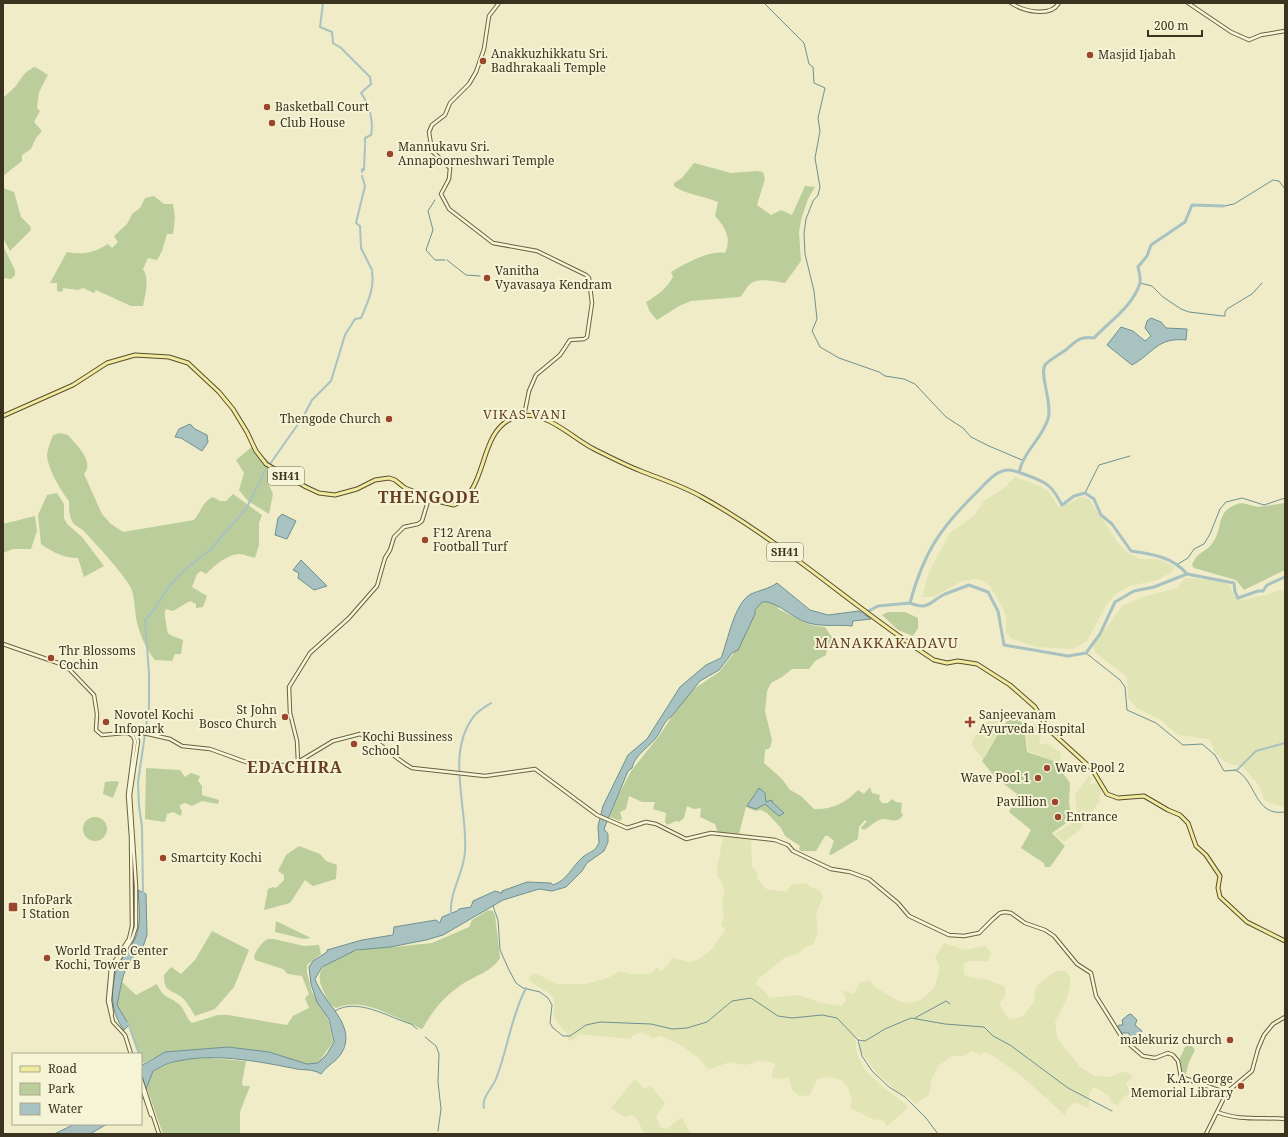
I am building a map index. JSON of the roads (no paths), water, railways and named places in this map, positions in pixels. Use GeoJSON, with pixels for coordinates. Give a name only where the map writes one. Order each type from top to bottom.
{"type":"FeatureCollection","features":[{"type":"Feature","properties":{"kind":"main road"},"geometry":{"type":"LineString","coordinates":[[499,3],[489,16],[484,49],[476,72],[468,84],[450,103],[445,115],[430,128],[429,141],[432,151],[450,168],[449,179],[441,194],[449,209],[493,243],[543,253],[586,275],[589,278],[592,303],[586,337],[584,339],[570,340],[560,355],[538,373],[529,391],[524,416]]}},
{"type":"Feature","properties":{"kind":"main road"},"geometry":{"type":"LineString","coordinates":[[1011,3],[1021,8],[1044,12],[1052,10],[1059,3]]}},
{"type":"Feature","properties":{"kind":"main road"},"geometry":{"type":"LineString","coordinates":[[1188,3],[1231,32],[1249,40],[1261,35],[1285,31]]}},
{"type":"Feature","properties":{"kind":"main road","name":"SH41"},"geometry":{"type":"LineString","coordinates":[[3,416],[73,385],[107,363],[135,355],[169,357],[188,363],[219,392],[239,418],[256,451],[266,464],[306,487],[318,493],[335,495],[357,489],[375,480],[389,478],[396,480],[405,488],[449,505],[455,505],[461,501],[472,487],[487,450],[500,426],[513,418],[524,416],[554,423],[581,443],[620,462],[702,496],[781,548],[875,619],[936,662],[958,661],[977,664],[1010,685],[1035,707],[1048,729],[1092,769],[1107,794],[1118,798],[1144,796],[1180,815],[1188,823],[1196,846],[1206,855],[1220,876],[1218,888],[1220,897],[1247,922],[1285,941]]}},
{"type":"Feature","properties":{"kind":"main road"},"geometry":{"type":"LineString","coordinates":[[298,762],[297,741],[290,713],[289,687],[310,653],[349,618],[377,586],[384,558],[390,550],[394,537],[404,528],[422,522],[429,498]]}},
{"type":"Feature","properties":{"kind":"main road"},"geometry":{"type":"LineString","coordinates":[[3,644],[61,664],[67,668],[94,696],[97,712],[96,730],[97,733],[104,735],[135,732],[148,734],[170,739],[182,746],[210,749],[246,762],[271,766],[286,765],[298,762],[333,741],[360,734],[375,740],[403,763],[412,768],[496,776],[535,769],[597,816],[627,828],[646,822],[656,824],[686,839],[711,833],[775,840],[788,845],[793,851],[831,869],[850,872],[872,882],[898,903],[909,916],[955,937],[979,933],[992,918],[1005,912],[1011,913],[1032,926],[1047,931],[1058,939],[1077,964],[1091,973],[1096,996],[1113,1025],[1130,1047],[1143,1056],[1155,1058],[1171,1054],[1178,1061],[1181,1078],[1227,1093]]}},
{"type":"Feature","properties":{"kind":"main road"},"geometry":{"type":"LineString","coordinates":[[135,732],[138,741]]}},
{"type":"Feature","properties":{"kind":"main road"},"geometry":{"type":"LineString","coordinates":[[128,733],[133,736],[135,741],[132,774]]}},
{"type":"Feature","properties":{"kind":"main road"},"geometry":{"type":"LineString","coordinates":[[132,1053],[125,1035],[114,1022],[108,1001],[111,967],[129,939],[132,926],[131,837],[128,795],[138,741],[142,733]]}},
{"type":"Feature","properties":{"kind":"main road"},"geometry":{"type":"LineString","coordinates":[[1206,1134],[1227,1093],[1252,1072],[1260,1041],[1274,1024],[1285,1017]]}},
{"type":"Feature","properties":{"kind":"main road"},"geometry":{"type":"LineString","coordinates":[[142,1083],[149,1108]]}},
{"type":"Feature","properties":{"kind":"main road"},"geometry":{"type":"LineString","coordinates":[[142,1088],[158,1134]]}},
{"type":"Feature","properties":{"kind":"main road"},"geometry":{"type":"LineString","coordinates":[[1217,1112],[1237,1118],[1260,1117],[1285,1119]]}},
{"type":"Feature","properties":{"kind":"water"},"geometry":{"type":"Polygon","coordinates":[[[1151,318],[1161,322],[1166,328],[1187,329],[1186,340],[1168,341],[1162,343],[1132,365],[1107,345],[1121,327],[1133,331],[1145,341],[1151,336],[1145,328],[1147,321],[1151,318]]]}},
{"type":"Feature","properties":{"kind":"water"},"geometry":{"type":"Polygon","coordinates":[[[190,424],[195,429],[207,435],[208,442],[202,451],[181,438],[175,437],[179,429],[190,424]]]}},
{"type":"Feature","properties":{"kind":"water"},"geometry":{"type":"Polygon","coordinates":[[[282,514],[296,521],[287,539],[275,535],[278,518],[282,514]]]}},
{"type":"Feature","properties":{"kind":"water"},"geometry":{"type":"Polygon","coordinates":[[[301,560],[327,586],[314,590],[298,578],[299,573],[293,570],[301,560]]]}},
{"type":"Feature","properties":{"kind":"water"},"geometry":{"type":"Polygon","coordinates":[[[777,583],[810,610],[828,615],[859,611],[871,619],[853,621],[852,626],[821,625],[798,619],[772,603],[762,602],[755,610],[755,614],[738,650],[732,653],[719,670],[700,681],[663,725],[655,739],[633,763],[632,768],[628,771],[604,829],[608,834],[608,842],[604,851],[587,863],[582,871],[566,887],[552,891],[539,889],[503,900],[443,935],[390,947],[356,950],[322,967],[315,979],[319,988],[338,1015],[346,1034],[345,1044],[341,1054],[321,1074],[311,1070],[235,1059],[192,1059],[171,1062],[153,1071],[142,1099],[142,1065],[165,1052],[228,1047],[269,1052],[307,1064],[318,1063],[327,1054],[334,1042],[329,1019],[317,1002],[311,984],[309,967],[313,961],[327,952],[327,950],[362,940],[393,935],[394,927],[436,920],[440,923],[442,917],[459,909],[471,907],[473,901],[495,891],[502,893],[502,891],[527,882],[551,883],[553,885],[562,880],[585,855],[594,850],[599,843],[598,826],[603,806],[628,755],[647,739],[680,687],[706,665],[721,658],[732,623],[740,605],[745,599],[751,594],[777,583]]]}},
{"type":"Feature","properties":{"kind":"water"},"geometry":{"type":"Polygon","coordinates":[[[759,788],[765,793],[766,802],[772,800],[772,802],[784,813],[779,816],[765,804],[756,809],[747,806],[759,788]]]}},
{"type":"Feature","properties":{"kind":"water"},"geometry":{"type":"Polygon","coordinates":[[[138,890],[146,894],[147,935],[142,950],[130,961],[122,982],[117,1005],[129,1025],[124,1030],[115,1013],[112,994],[113,984],[122,957],[135,939],[139,927],[140,915],[138,890]]]}},
{"type":"Feature","properties":{"kind":"water"},"geometry":{"type":"Polygon","coordinates":[[[1131,1014],[1137,1020],[1135,1025],[1142,1031],[1139,1036],[1135,1037],[1136,1041],[1133,1043],[1135,1035],[1131,1039],[1129,1038],[1129,1033],[1120,1033],[1117,1029],[1119,1025],[1123,1025],[1122,1020],[1131,1014]]]}},
{"type":"Feature","properties":{"kind":"water"},"geometry":{"type":"Polygon","coordinates":[[[73,1125],[105,1125],[90,1134],[54,1134],[73,1125]]]}},
{"type":"Feature","properties":{"kind":"waterway"},"geometry":{"type":"LineString","coordinates":[[323,3],[320,27],[332,32],[333,43],[341,48],[370,77],[371,84],[361,93],[368,107],[372,124],[371,135],[365,138],[365,143]]}},
{"type":"Feature","properties":{"kind":"waterway"},"geometry":{"type":"LineString","coordinates":[[764,3],[804,43],[809,64],[813,67],[814,83],[825,88],[818,118],[820,131],[815,158],[820,187],[818,195],[813,201],[806,219],[804,234],[805,254],[814,291],[817,319],[812,331],[820,347],[839,358],[879,372],[885,376],[904,379],[915,384],[946,417],[963,428],[971,437],[1022,460]]}},
{"type":"Feature","properties":{"kind":"waterway"},"geometry":{"type":"LineString","coordinates":[[362,172],[362,169],[364,170],[365,145]]}},
{"type":"Feature","properties":{"kind":"waterway"},"geometry":{"type":"LineString","coordinates":[[362,176],[365,186],[356,223],[360,226],[361,248],[372,270]]}},
{"type":"Feature","properties":{"kind":"waterway"},"geometry":{"type":"LineString","coordinates":[[446,183],[448,176]]}},
{"type":"Feature","properties":{"kind":"waterway"},"geometry":{"type":"LineString","coordinates":[[1224,206],[1234,204],[1273,180],[1279,181],[1285,189]]}},
{"type":"Feature","properties":{"kind":"waterway"},"geometry":{"type":"LineString","coordinates":[[435,200],[428,211],[433,230],[426,250],[435,260],[445,260]]}},
{"type":"Feature","properties":{"kind":"waterway"},"geometry":{"type":"LineString","coordinates":[[1019,472],[1021,465],[1048,419],[1049,406],[1044,375],[1045,365],[1079,339],[1094,338],[1127,306],[1137,291],[1140,283],[1138,267],[1147,256],[1151,245],[1185,222],[1192,205],[1224,206]]}},
{"type":"Feature","properties":{"kind":"waterway"},"geometry":{"type":"LineString","coordinates":[[447,260],[466,275],[480,276]]}},
{"type":"Feature","properties":{"kind":"waterway"},"geometry":{"type":"LineString","coordinates":[[270,464],[303,417],[312,400],[331,381],[345,335],[355,319],[361,318],[368,302],[373,278],[372,272]]}},
{"type":"Feature","properties":{"kind":"waterway"},"geometry":{"type":"LineString","coordinates":[[1140,283],[1152,286],[1163,297],[1181,309],[1189,312],[1223,316],[1225,316],[1227,309],[1252,294],[1262,283]]}},
{"type":"Feature","properties":{"kind":"waterway"},"geometry":{"type":"LineString","coordinates":[[1085,493],[1099,465],[1130,456]]}},
{"type":"Feature","properties":{"kind":"waterway"},"geometry":{"type":"LineString","coordinates":[[861,615],[878,606],[910,603],[921,569],[928,554],[944,528],[989,480],[996,474],[1009,470],[1016,471],[1046,484],[1053,490],[1062,505],[1074,496],[1085,493],[1094,499],[1101,515],[1112,524],[1131,551],[1162,557],[1181,568],[1187,574]]}},
{"type":"Feature","properties":{"kind":"waterway"},"geometry":{"type":"LineString","coordinates":[[209,551],[246,509],[265,471]]}},
{"type":"Feature","properties":{"kind":"waterway"},"geometry":{"type":"LineString","coordinates":[[1178,564],[1188,558],[1194,549],[1204,544],[1210,534],[1220,509],[1226,502],[1242,498],[1264,505],[1285,498]]}},
{"type":"Feature","properties":{"kind":"waterway"},"geometry":{"type":"LineString","coordinates":[[143,894],[142,827],[138,782],[149,707],[149,673],[145,620],[155,609],[167,590],[180,574],[209,551]]}},
{"type":"Feature","properties":{"kind":"waterway"},"geometry":{"type":"LineString","coordinates":[[910,603],[925,606],[945,594],[969,585],[988,592],[998,611],[1004,645],[1068,656],[1086,653],[1100,634],[1115,602],[1134,591],[1154,587],[1187,574],[1234,583],[1235,592],[1238,598],[1258,591],[1263,591],[1267,585],[1285,577]]}},
{"type":"Feature","properties":{"kind":"waterway"},"geometry":{"type":"LineString","coordinates":[[1086,653],[1120,680],[1125,687],[1127,710],[1156,723],[1183,745],[1202,744],[1215,755],[1224,771],[1237,770]]}},
{"type":"Feature","properties":{"kind":"waterway"},"geometry":{"type":"LineString","coordinates":[[451,915],[452,898],[462,867],[465,851],[459,764],[461,747],[465,731],[474,716],[491,703]]}},
{"type":"Feature","properties":{"kind":"waterway"},"geometry":{"type":"LineString","coordinates":[[1237,770],[1256,751],[1285,743]]}},
{"type":"Feature","properties":{"kind":"waterway"},"geometry":{"type":"LineString","coordinates":[[1235,770],[1248,781],[1256,796],[1267,809],[1275,812],[1285,812]]}},
{"type":"Feature","properties":{"kind":"waterway"},"geometry":{"type":"LineString","coordinates":[[493,906],[498,920],[500,950],[509,970],[516,983],[523,988],[540,992],[548,998],[552,1005],[550,1023],[553,1028],[563,1036],[570,1036],[586,1025],[600,1022],[651,1024],[672,1029],[687,1028],[707,1022],[732,1001],[751,998],[778,1016],[792,1018],[822,1015],[837,1018],[858,1040],[865,1041],[885,1029],[911,1018],[945,1024],[984,1027],[993,1036],[1010,1045],[1068,1088],[1112,1111]]}},
{"type":"Feature","properties":{"kind":"waterway"},"geometry":{"type":"LineString","coordinates":[[484,1108],[484,1100],[496,1079],[504,1056],[513,1021],[526,988]]}},
{"type":"Feature","properties":{"kind":"waterway"},"geometry":{"type":"LineString","coordinates":[[915,1018],[946,1001],[950,1004]]}},
{"type":"Feature","properties":{"kind":"waterway"},"geometry":{"type":"LineString","coordinates":[[335,1011],[344,1007],[363,1007],[411,1024],[417,1029]]}},
{"type":"Feature","properties":{"kind":"waterway"},"geometry":{"type":"LineString","coordinates":[[128,1023],[139,1053]]}},
{"type":"Feature","properties":{"kind":"waterway"},"geometry":{"type":"LineString","coordinates":[[425,1037],[436,1046],[439,1054],[438,1082],[441,1109],[438,1131]]}},
{"type":"Feature","properties":{"kind":"waterway"},"geometry":{"type":"LineString","coordinates":[[858,1040],[862,1056],[872,1071],[889,1087],[905,1097],[926,1118],[938,1134]]}},
{"type":"Feature","properties":{"kind":"place","name":"Masjid Ijabah"},"geometry":{"type":"Point","coordinates":[1090,55]}},
{"type":"Feature","properties":{"kind":"place","name":"Anakkuzhikkatu Sri. Badhrakaali Temple"},"geometry":{"type":"Point","coordinates":[483,61]}},
{"type":"Feature","properties":{"kind":"place","name":"Basketball Court"},"geometry":{"type":"Point","coordinates":[267,107]}},
{"type":"Feature","properties":{"kind":"place","name":"Club House"},"geometry":{"type":"Point","coordinates":[272,123]}},
{"type":"Feature","properties":{"kind":"place","name":"Mannukavu Sri. Annapoorneshwari Temple"},"geometry":{"type":"Point","coordinates":[390,154]}},
{"type":"Feature","properties":{"kind":"place","name":"Vanitha Vyavasaya Kendram"},"geometry":{"type":"Point","coordinates":[487,278]}},
{"type":"Feature","properties":{"kind":"place","name":"Thengode Church"},"geometry":{"type":"Point","coordinates":[389,419]}},
{"type":"Feature","properties":{"kind":"place","name":"F12 Arena Football Turf"},"geometry":{"type":"Point","coordinates":[425,540]}},
{"type":"Feature","properties":{"kind":"place","name":"Thr Blossoms Cochin"},"geometry":{"type":"Point","coordinates":[51,658]}},
{"type":"Feature","properties":{"kind":"place","name":"St John Bosco Church"},"geometry":{"type":"Point","coordinates":[285,717]}},
{"type":"Feature","properties":{"kind":"place","name":"Novotel Kochi Infopark"},"geometry":{"type":"Point","coordinates":[106,722]}},
{"type":"Feature","properties":{"kind":"place","name":"Sanjeevanam Ayurveda Hospital"},"geometry":{"type":"Point","coordinates":[970,722]}},
{"type":"Feature","properties":{"kind":"place","name":"Kochi Bussiness School"},"geometry":{"type":"Point","coordinates":[354,744]}},
{"type":"Feature","properties":{"kind":"place","name":"Wave Pool 2"},"geometry":{"type":"Point","coordinates":[1047,768]}},
{"type":"Feature","properties":{"kind":"place","name":"Wave Pool 1"},"geometry":{"type":"Point","coordinates":[1038,778]}},
{"type":"Feature","properties":{"kind":"place","name":"Pavillion"},"geometry":{"type":"Point","coordinates":[1055,802]}},
{"type":"Feature","properties":{"kind":"place","name":"Entrance"},"geometry":{"type":"Point","coordinates":[1058,817]}},
{"type":"Feature","properties":{"kind":"place","name":"Smartcity Kochi"},"geometry":{"type":"Point","coordinates":[163,858]}},
{"type":"Feature","properties":{"kind":"place","name":"InfoPark I Station"},"geometry":{"type":"Point","coordinates":[13,907]}},
{"type":"Feature","properties":{"kind":"place","name":"World Trade Center Kochi, Tower B"},"geometry":{"type":"Point","coordinates":[47,958]}},
{"type":"Feature","properties":{"kind":"place","name":"malekuriz church"},"geometry":{"type":"Point","coordinates":[1230,1040]}},
{"type":"Feature","properties":{"kind":"place","name":"K.A. George Memorial Library"},"geometry":{"type":"Point","coordinates":[1241,1086]}},
{"type":"Feature","properties":{"kind":"district","name":"VIKAS VANI"},"geometry":{"type":"Point","coordinates":[525,414]}},
{"type":"Feature","properties":{"kind":"district","name":"THENGODE"},"geometry":{"type":"Point","coordinates":[429,497]}},
{"type":"Feature","properties":{"kind":"district","name":"MANAKKAKADAVU"},"geometry":{"type":"Point","coordinates":[887,643]}},
{"type":"Feature","properties":{"kind":"district","name":"EDACHIRA"},"geometry":{"type":"Point","coordinates":[295,767]}}]}
